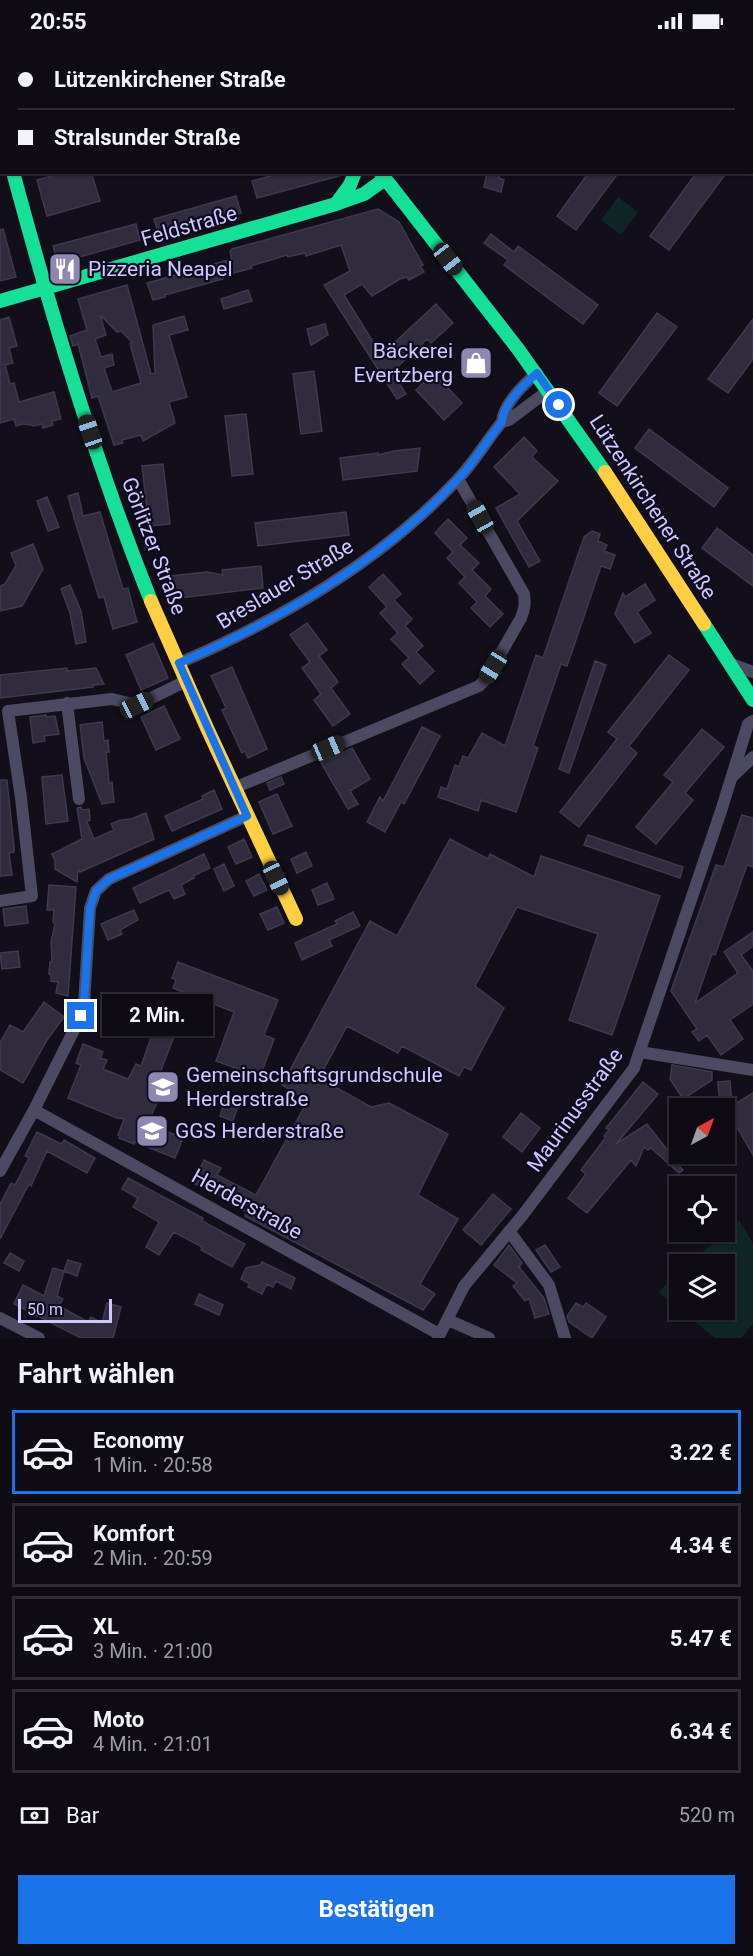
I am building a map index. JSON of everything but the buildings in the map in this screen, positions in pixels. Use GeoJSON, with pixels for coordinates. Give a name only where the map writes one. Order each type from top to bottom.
{"type":"FeatureCollection","features":[{"type":"Feature","properties":{"kind":"main road","name":"Görlitzer Straße"},"geometry":{"type":"LineString","coordinates":[[14,174],[66,363],[99,460],[156,613],[234,788],[296,919]]}},
{"type":"Feature","properties":{"kind":"main road"},"geometry":{"type":"LineString","coordinates":[[336,204],[350,185],[354,174]]}},
{"type":"Feature","properties":{"kind":"main road","name":"Feldstraße"},"geometry":{"type":"LineString","coordinates":[[0,301],[336,204],[364,194],[382,176]]}},
{"type":"Feature","properties":{"kind":"main road","name":"Lützenkirchener Straße"},"geometry":{"type":"LineString","coordinates":[[382,176],[537,373],[587,444],[753,700]]}},
{"type":"Feature","properties":{"kind":"street","name":"Breslauer Straße"},"geometry":{"type":"LineString","coordinates":[[179,663],[235,639],[344,576],[419,517],[458,479],[502,422],[503,413],[527,381],[537,373]]}},
{"type":"Feature","properties":{"kind":"street","name":"Breslauer Straße"},"geometry":{"type":"LineString","coordinates":[[502,422],[509,420],[549,390]]}},
{"type":"Feature","properties":{"kind":"street"},"geometry":{"type":"LineString","coordinates":[[234,788],[469,691],[486,679],[521,618],[525,609],[524,594],[458,479]]}},
{"type":"Feature","properties":{"kind":"street"},"geometry":{"type":"LineString","coordinates":[[730,664],[753,672]]}},
{"type":"Feature","properties":{"kind":"street"},"geometry":{"type":"LineString","coordinates":[[0,901],[32,896],[21,798],[4,711],[112,699],[137,705],[186,681]]}},
{"type":"Feature","properties":{"kind":"street"},"geometry":{"type":"LineString","coordinates":[[66,703],[79,799]]}},
{"type":"Feature","properties":{"kind":"street","name":"Maurinusstraße"},"geometry":{"type":"LineString","coordinates":[[439,1336],[464,1286],[634,1068],[748,724],[753,721]]}},
{"type":"Feature","properties":{"kind":"street","name":"Maurinusstraße"},"geometry":{"type":"LineString","coordinates":[[732,778],[753,757]]}},
{"type":"Feature","properties":{"kind":"street"},"geometry":{"type":"LineString","coordinates":[[0,1171],[34,1110],[81,1016],[84,1004],[90,908],[96,891],[109,879],[247,816]]}},
{"type":"Feature","properties":{"kind":"street"},"geometry":{"type":"LineString","coordinates":[[640,1052],[753,1070]]}},
{"type":"Feature","properties":{"kind":"street","name":"Herderstraße"},"geometry":{"type":"LineString","coordinates":[[34,1110],[439,1336]]}},
{"type":"Feature","properties":{"kind":"street"},"geometry":{"type":"LineString","coordinates":[[509,1231],[549,1285],[565,1338]]}},
{"type":"Feature","properties":{"kind":"street"},"geometry":{"type":"LineString","coordinates":[[0,1318],[16,1333],[39,1338]]}},
{"type":"Feature","properties":{"kind":"street"},"geometry":{"type":"LineString","coordinates":[[448,1320],[489,1338]]}},
{"type":"Feature","properties":{"kind":"green space"},"geometry":{"type":"Polygon","coordinates":[[[618,197],[638,212],[621,235],[601,220],[618,197]]]}},
{"type":"Feature","properties":{"kind":"green space"},"geometry":{"type":"Polygon","coordinates":[[[739,1220],[753,1243],[753,1324],[741,1338],[715,1338],[692,1320],[735,1320],[735,1254],[700,1254],[714,1242],[735,1242],[735,1224],[739,1220]]]}},
{"type":"Feature","properties":{"kind":"green space"},"geometry":{"type":"Polygon","coordinates":[[[669,1282],[669,1300],[658,1292],[669,1282]]]}},
{"type":"Feature","properties":{"kind":"traffic: fast"},"geometry":{"type":"LineString","coordinates":[[14,174],[43,281],[93,442],[151,601]]}},
{"type":"Feature","properties":{"kind":"traffic: fast"},"geometry":{"type":"LineString","coordinates":[[336,204],[350,185],[354,174]]}},
{"type":"Feature","properties":{"kind":"traffic: fast"},"geometry":{"type":"LineString","coordinates":[[382,174],[518,349],[605,472]]}},
{"type":"Feature","properties":{"kind":"traffic: fast"},"geometry":{"type":"LineString","coordinates":[[0,301],[336,204],[364,194],[385,179]]}},
{"type":"Feature","properties":{"kind":"traffic: fast"},"geometry":{"type":"LineString","coordinates":[[704,624],[753,700]]}},
{"type":"Feature","properties":{"kind":"traffic: slow"},"geometry":{"type":"LineString","coordinates":[[605,472],[704,624]]}},
{"type":"Feature","properties":{"kind":"traffic: slow"},"geometry":{"type":"LineString","coordinates":[[151,601],[296,919]]}},
{"type":"Feature","properties":{"kind":"place","name":"Pizzeria Neapel"},"geometry":{"type":"Point","coordinates":[65,269]}},
{"type":"Feature","properties":{"kind":"place","name":"Bäckerei Evertzberg"},"geometry":{"type":"Point","coordinates":[476,363]}},
{"type":"Feature","properties":{"kind":"place","name":"Gemeinschaftsgrundschule Herderstraße"},"geometry":{"type":"Point","coordinates":[163,1087]}},
{"type":"Feature","properties":{"kind":"place","name":"GGS Herderstraße"},"geometry":{"type":"Point","coordinates":[152,1131]}},
{"type":"Feature","properties":{"kind":"route"},"geometry":{"type":"LineString","coordinates":[[81,1016],[84,1004],[90,908],[96,891],[109,879],[247,816],[179,663],[235,639],[317,593],[397,536],[458,479],[502,422],[503,413],[517,393],[537,373],[559,405]]}}]}
